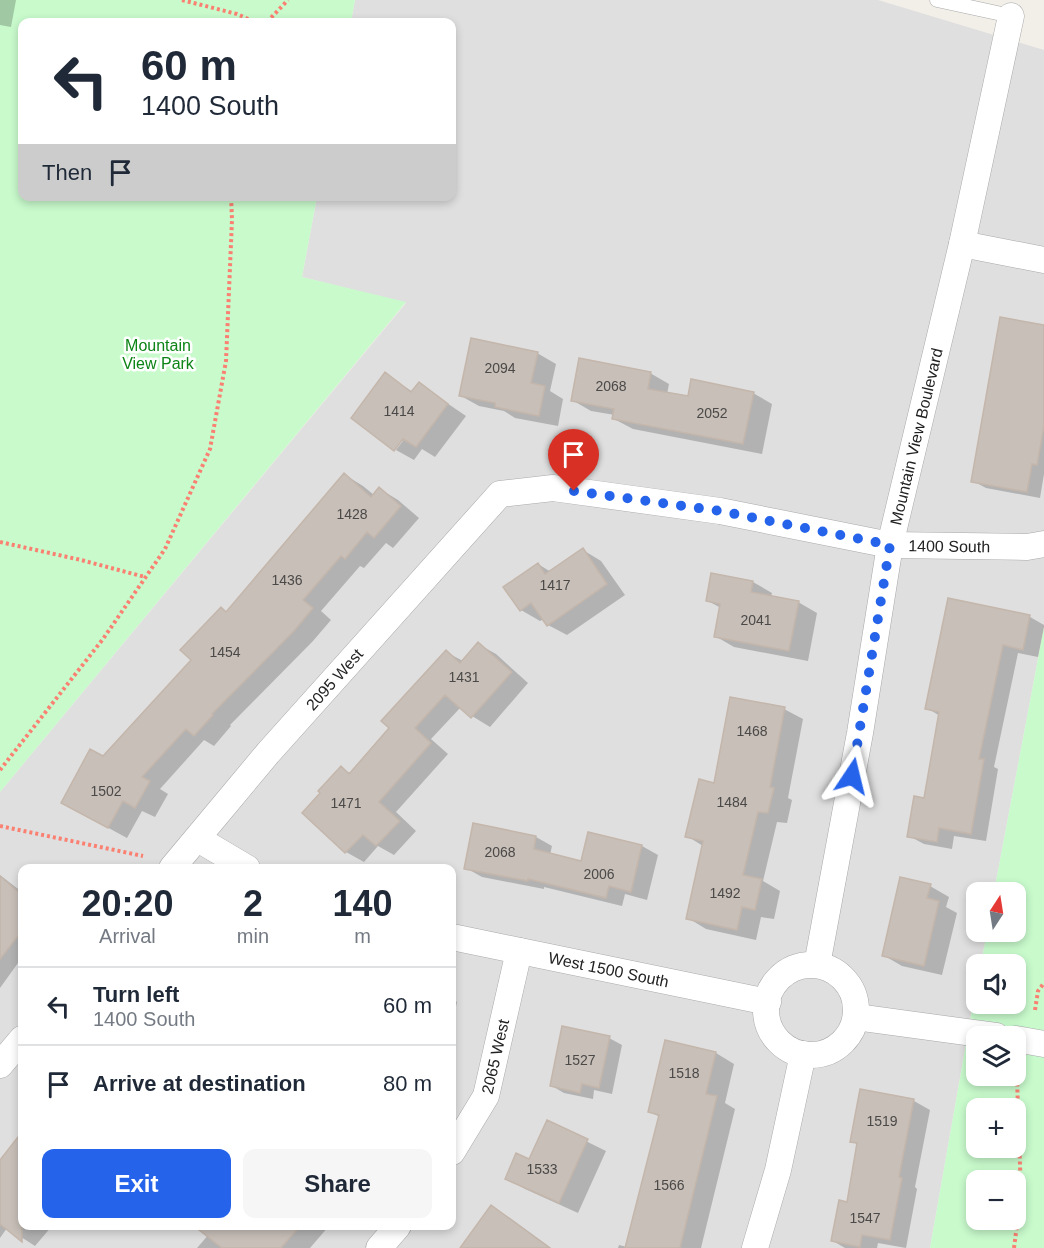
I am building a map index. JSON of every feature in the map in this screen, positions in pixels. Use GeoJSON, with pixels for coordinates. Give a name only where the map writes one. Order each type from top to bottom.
{"type":"FeatureCollection","features":[{"type":"Feature","properties":{"kind":"street","name":"Mountain View Boulevard"},"geometry":{"type":"LineString","coordinates":[[817,965],[860,733],[890,545],[962,244],[1011,16]]}},
{"type":"Feature","properties":{"kind":"street"},"geometry":{"type":"LineString","coordinates":[[962,244],[1044,260]]}},
{"type":"Feature","properties":{"kind":"street","name":"1400 South"},"geometry":{"type":"LineString","coordinates":[[500,494],[553,488],[720,511],[890,545],[1027,547],[1044,544]]}},
{"type":"Feature","properties":{"kind":"street","name":"2095 West"},"geometry":{"type":"LineString","coordinates":[[175,864],[268,753],[500,494]]}},
{"type":"Feature","properties":{"kind":"street"},"geometry":{"type":"LineString","coordinates":[[198,838],[240,864]]}},
{"type":"Feature","properties":{"kind":"street","name":"West 1500 South"},"geometry":{"type":"LineString","coordinates":[[456,938],[768,1002]]}},
{"type":"Feature","properties":{"kind":"street","name":"2065 West"},"geometry":{"type":"LineString","coordinates":[[456,1145],[486,1096],[519,951]]}},
{"type":"Feature","properties":{"kind":"street"},"geometry":{"type":"LineString","coordinates":[[817,965],[831,969],[843,977],[856,1002],[856,1017],[852,1030],[843,1042],[832,1050],[818,1054],[804,1054],[789,1049],[777,1039],[769,1026],[766,1011],[769,995],[776,982],[788,972],[802,966],[817,965]]}},
{"type":"Feature","properties":{"kind":"street"},"geometry":{"type":"LineString","coordinates":[[856,1017],[966,1032]]}},
{"type":"Feature","properties":{"kind":"street"},"geometry":{"type":"LineString","coordinates":[[1026,1041],[1044,1044]]}},
{"type":"Feature","properties":{"kind":"street"},"geometry":{"type":"LineString","coordinates":[[0,1065],[18,1044]]}},
{"type":"Feature","properties":{"kind":"street"},"geometry":{"type":"LineString","coordinates":[[756,1248],[778,1170],[804,1054]]}},
{"type":"Feature","properties":{"kind":"street"},"geometry":{"type":"LineString","coordinates":[[379,1248],[395,1230]]}},
{"type":"Feature","properties":{"kind":"lane"},"geometry":{"type":"LineString","coordinates":[[936,0],[1011,16]]}},
{"type":"Feature","properties":{"kind":"path"},"geometry":{"type":"LineString","coordinates":[[182,0],[246,18]]}},
{"type":"Feature","properties":{"kind":"path"},"geometry":{"type":"LineString","coordinates":[[271,18],[288,0]]}},
{"type":"Feature","properties":{"kind":"path"},"geometry":{"type":"LineString","coordinates":[[0,770],[103,639],[165,549],[210,449],[226,361],[231,201]]}},
{"type":"Feature","properties":{"kind":"path"},"geometry":{"type":"LineString","coordinates":[[0,542],[145,577]]}},
{"type":"Feature","properties":{"kind":"path"},"geometry":{"type":"LineString","coordinates":[[0,825],[143,856]]}},
{"type":"Feature","properties":{"kind":"path"},"geometry":{"type":"LineString","coordinates":[[1035,1011],[1038,991],[1044,983]]}},
{"type":"Feature","properties":{"kind":"path"},"geometry":{"type":"LineString","coordinates":[[1014,1248],[1021,1194],[1017,1086]]}},
{"type":"Feature","properties":{"kind":"shaded area"},"geometry":{"type":"Polygon","coordinates":[[[355,0],[878,0],[1044,50],[1044,627],[996,882],[966,882],[966,942],[985,942],[983,954],[966,954],[966,1014],[971,1014],[969,1026],[966,1026],[966,1044],[930,1248],[0,1248],[0,792],[406,303],[302,277],[316,201],[456,201],[456,18],[352,18],[355,0]]]}},
{"type":"Feature","properties":{"kind":"green space","name":"Mountain View Park"},"geometry":{"type":"Polygon","coordinates":[[[0,0],[355,0],[352,18],[18,18],[18,201],[316,201],[302,277],[406,302],[0,792],[0,0]]]}},
{"type":"Feature","properties":{"kind":"green space"},"geometry":{"type":"Polygon","coordinates":[[[1044,627],[1044,1248],[930,1248],[966,1044],[966,1086],[1026,1086],[1026,1026],[969,1026],[971,1014],[1026,1014],[1026,954],[983,954],[985,942],[1026,942],[1026,882],[996,882],[1044,627]]]}},
{"type":"Feature","properties":{"kind":"building"},"geometry":{"type":"Polygon","coordinates":[[[1000,317],[1044,325],[1044,426],[1037,465],[1032,464],[1027,492],[971,482],[1000,317]]]}},
{"type":"Feature","properties":{"kind":"building"},"geometry":{"type":"Polygon","coordinates":[[[471,338],[538,352],[531,383],[545,386],[539,416],[495,407],[495,403],[459,396],[471,338]]]}},
{"type":"Feature","properties":{"kind":"building"},"geometry":{"type":"Polygon","coordinates":[[[579,358],[651,372],[648,389],[688,396],[691,379],[754,392],[743,444],[612,419],[614,409],[571,401],[579,358]]]}},
{"type":"Feature","properties":{"kind":"building"},"geometry":{"type":"Polygon","coordinates":[[[385,372],[411,392],[419,382],[448,404],[416,447],[403,439],[394,451],[351,418],[385,372]]]}},
{"type":"Feature","properties":{"kind":"building"},"geometry":{"type":"Polygon","coordinates":[[[344,473],[371,497],[379,487],[401,506],[374,538],[367,532],[345,559],[341,556],[303,600],[313,608],[194,736],[186,729],[142,777],[150,781],[135,808],[123,801],[108,828],[61,803],[90,749],[103,756],[191,660],[180,650],[221,607],[226,612],[344,473]]]}},
{"type":"Feature","properties":{"kind":"building"},"geometry":{"type":"Polygon","coordinates":[[[583,548],[607,584],[547,626],[531,603],[520,611],[503,587],[538,563],[545,574],[583,548]]]}},
{"type":"Feature","properties":{"kind":"building"},"geometry":{"type":"Polygon","coordinates":[[[711,573],[753,581],[751,592],[799,601],[789,651],[714,637],[720,604],[706,601],[711,573]]]}},
{"type":"Feature","properties":{"kind":"building"},"geometry":{"type":"Polygon","coordinates":[[[948,598],[1030,615],[1023,650],[1003,645],[979,759],[984,759],[971,834],[939,828],[937,842],[907,837],[914,796],[924,798],[939,712],[925,709],[948,598]]]}},
{"type":"Feature","properties":{"kind":"building"},"geometry":{"type":"Polygon","coordinates":[[[478,642],[512,672],[471,718],[445,695],[415,728],[431,743],[379,802],[400,821],[376,846],[363,835],[345,853],[302,813],[341,766],[349,774],[389,728],[381,721],[446,650],[460,663],[478,642]]]}},
{"type":"Feature","properties":{"kind":"building"},"geometry":{"type":"Polygon","coordinates":[[[730,697],[785,707],[770,787],[774,788],[768,813],[758,812],[743,875],[762,879],[755,910],[742,907],[737,930],[686,919],[703,841],[685,837],[699,779],[714,783],[730,697]]]}},
{"type":"Feature","properties":{"kind":"building"},"geometry":{"type":"Polygon","coordinates":[[[473,823],[536,836],[534,849],[581,861],[588,832],[642,845],[631,892],[609,886],[606,898],[528,879],[528,881],[464,869],[473,823]]]}},
{"type":"Feature","properties":{"kind":"building"},"geometry":{"type":"Polygon","coordinates":[[[0,876],[18,892],[18,936],[0,959],[0,876]]]}},
{"type":"Feature","properties":{"kind":"building"},"geometry":{"type":"Polygon","coordinates":[[[900,877],[931,884],[927,898],[939,901],[924,966],[882,956],[900,877]]]}},
{"type":"Feature","properties":{"kind":"building"},"geometry":{"type":"Polygon","coordinates":[[[562,1026],[610,1036],[599,1088],[582,1084],[580,1093],[550,1086],[562,1026]]]}},
{"type":"Feature","properties":{"kind":"building"},"geometry":{"type":"Polygon","coordinates":[[[665,1040],[716,1052],[706,1094],[717,1096],[680,1248],[625,1248],[659,1115],[648,1112],[665,1040]]]}},
{"type":"Feature","properties":{"kind":"building"},"geometry":{"type":"Polygon","coordinates":[[[860,1089],[914,1099],[890,1240],[862,1235],[860,1247],[831,1241],[839,1200],[847,1202],[857,1143],[850,1142],[860,1089]]]}},
{"type":"Feature","properties":{"kind":"building"},"geometry":{"type":"Polygon","coordinates":[[[547,1120],[588,1139],[559,1203],[505,1179],[516,1153],[529,1159],[547,1120]]]}},
{"type":"Feature","properties":{"kind":"building"},"geometry":{"type":"Polygon","coordinates":[[[18,1137],[18,1230],[22,1230],[22,1242],[0,1224],[0,1160],[18,1137]]]}},
{"type":"Feature","properties":{"kind":"building"},"geometry":{"type":"Polygon","coordinates":[[[491,1205],[550,1248],[460,1248],[491,1205]]]}},
{"type":"Feature","properties":{"kind":"building"},"geometry":{"type":"Polygon","coordinates":[[[199,1230],[297,1230],[281,1248],[222,1248],[199,1230]]]}},
{"type":"Feature","properties":{"kind":"route"},"geometry":{"type":"LineString","coordinates":[[574,491],[720,511],[890,545],[852,776]]}}]}
